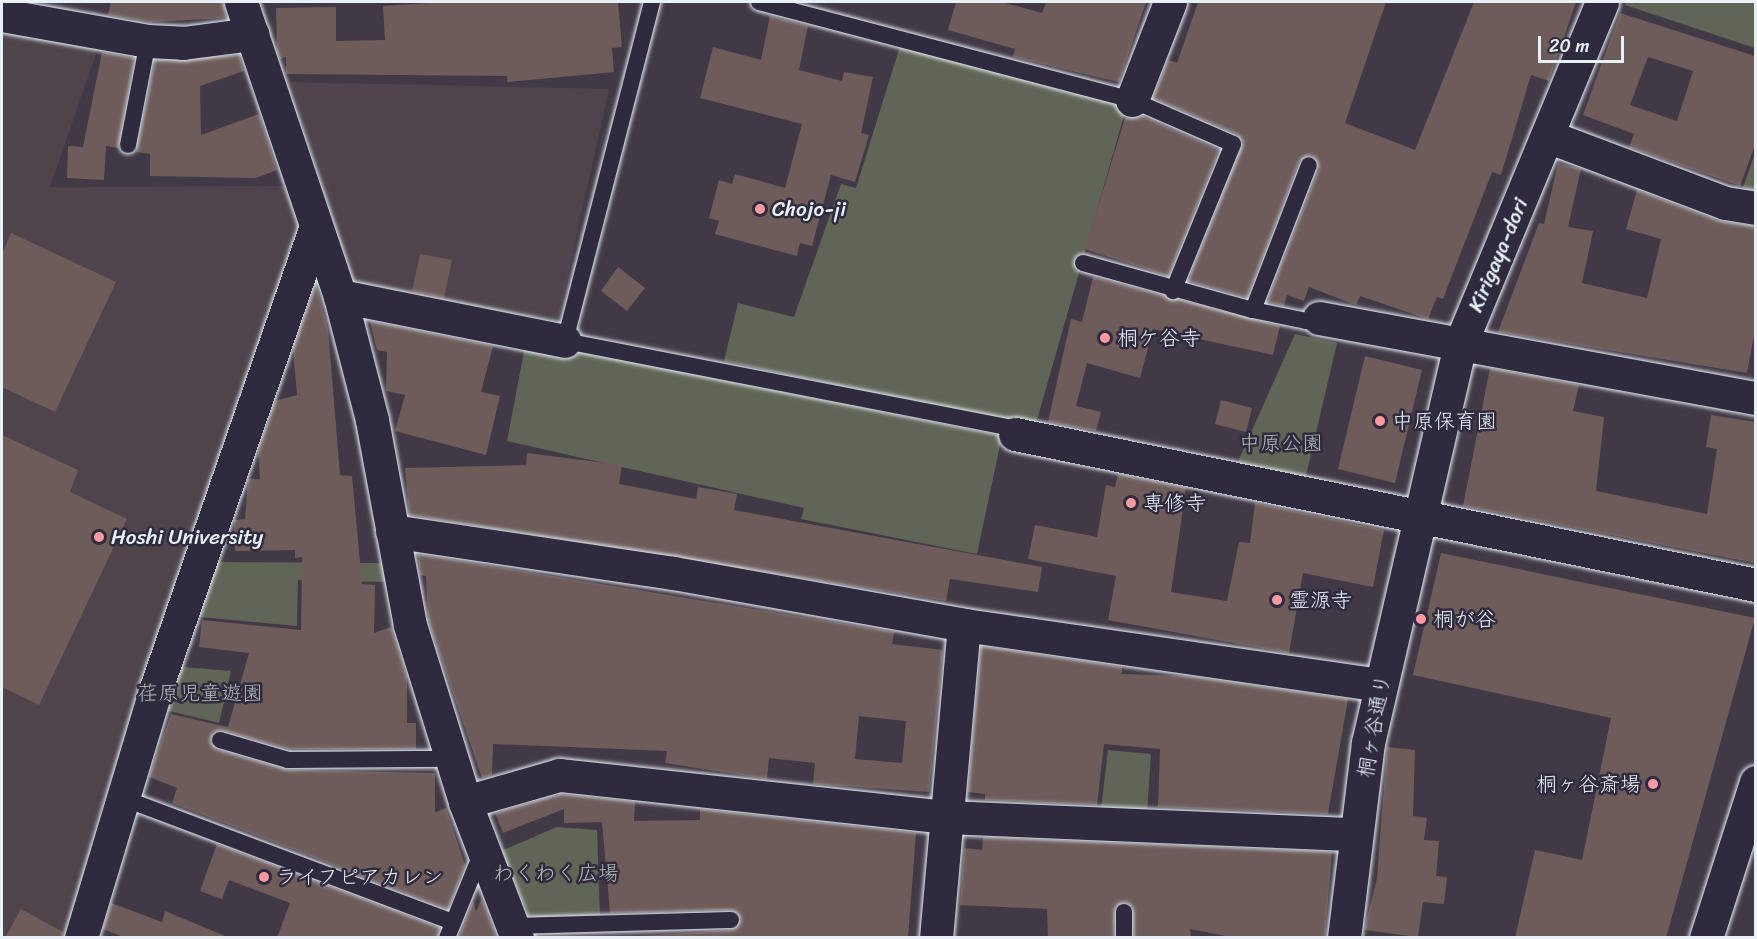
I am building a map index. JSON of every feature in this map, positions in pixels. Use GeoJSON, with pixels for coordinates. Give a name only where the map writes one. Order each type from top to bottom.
{"type":"FeatureCollection","features":[{"type":"Feature","properties":{"kind":"street"},"geometry":{"type":"LineString","coordinates":[[241,2],[315,228],[340,296],[372,420],[410,625],[465,802],[515,932]]}},
{"type":"Feature","properties":{"kind":"street"},"geometry":{"type":"LineString","coordinates":[[1132,100],[1170,2]]}},
{"type":"Feature","properties":{"kind":"street","name":"Kirigaya-dori"},"geometry":{"type":"LineString","coordinates":[[1420,517],[1460,345],[1602,2]]}},
{"type":"Feature","properties":{"kind":"street"},"geometry":{"type":"LineString","coordinates":[[2,15],[148,41],[183,43],[252,34]]}},
{"type":"Feature","properties":{"kind":"street"},"geometry":{"type":"LineString","coordinates":[[1547,136],[1725,203],[1755,208]]}},
{"type":"Feature","properties":{"kind":"street"},"geometry":{"type":"LineString","coordinates":[[81,938],[120,797],[315,228]]}},
{"type":"Feature","properties":{"kind":"street"},"geometry":{"type":"LineString","coordinates":[[340,296],[565,341]]}},
{"type":"Feature","properties":{"kind":"street"},"geometry":{"type":"LineString","coordinates":[[1319,318],[1755,398]]}},
{"type":"Feature","properties":{"kind":"street"},"geometry":{"type":"LineString","coordinates":[[1015,434],[1755,585]]}},
{"type":"Feature","properties":{"kind":"street","name":"桐ヶ谷通り"},"geometry":{"type":"LineString","coordinates":[[1344,938],[1356,834],[1380,684],[1420,517]]}},
{"type":"Feature","properties":{"kind":"street"},"geometry":{"type":"LineString","coordinates":[[392,531],[673,573],[964,625],[1380,684]]}},
{"type":"Feature","properties":{"kind":"street"},"geometry":{"type":"LineString","coordinates":[[936,938],[945,817],[964,625]]}},
{"type":"Feature","properties":{"kind":"street"},"geometry":{"type":"LineString","coordinates":[[465,802],[559,776],[945,817],[1356,834]]}},
{"type":"Feature","properties":{"kind":"street"},"geometry":{"type":"LineString","coordinates":[[1706,938],[1755,782]]}},
{"type":"Feature","properties":{"kind":"lane"},"geometry":{"type":"LineString","coordinates":[[2,9],[5,2]]}},
{"type":"Feature","properties":{"kind":"lane"},"geometry":{"type":"LineString","coordinates":[[652,2],[565,341],[1016,429],[1015,434]]}},
{"type":"Feature","properties":{"kind":"lane"},"geometry":{"type":"LineString","coordinates":[[759,2],[1132,100],[1233,144],[1173,291]]}},
{"type":"Feature","properties":{"kind":"lane"},"geometry":{"type":"LineString","coordinates":[[128,145],[148,41]]}},
{"type":"Feature","properties":{"kind":"lane"},"geometry":{"type":"LineString","coordinates":[[1253,310],[1309,165]]}},
{"type":"Feature","properties":{"kind":"lane"},"geometry":{"type":"LineString","coordinates":[[1083,263],[1173,291],[1253,310],[1306,321],[1319,318]]}},
{"type":"Feature","properties":{"kind":"lane"},"geometry":{"type":"LineString","coordinates":[[220,740],[288,760],[451,759]]}},
{"type":"Feature","properties":{"kind":"lane"},"geometry":{"type":"LineString","coordinates":[[120,797],[450,930],[483,852]]}},
{"type":"Feature","properties":{"kind":"lane"},"geometry":{"type":"LineString","coordinates":[[1124,912],[1124,938]]}},
{"type":"Feature","properties":{"kind":"lane"},"geometry":{"type":"LineString","coordinates":[[515,932],[731,920]]}},
{"type":"Feature","properties":{"kind":"shaded area","name":"Hoshi University"},"geometry":{"type":"Polygon","coordinates":[[[2,24],[99,45],[50,187],[284,186],[304,234],[90,840],[97,856],[70,937],[2,938],[2,24]]]}},
{"type":"Feature","properties":{"kind":"shaded area"},"geometry":{"type":"Polygon","coordinates":[[[291,82],[609,89],[558,321],[351,285],[291,82]]]}},
{"type":"Feature","properties":{"kind":"shaded area"},"geometry":{"type":"Polygon","coordinates":[[[735,932],[735,938],[530,938],[528,933],[735,932]]]}},
{"type":"Feature","properties":{"kind":"green space"},"geometry":{"type":"Polygon","coordinates":[[[1627,2],[1755,2],[1755,48],[1625,5],[1627,2]]]}},
{"type":"Feature","properties":{"kind":"green space"},"geometry":{"type":"Polygon","coordinates":[[[900,46],[1127,105],[1035,427],[724,361],[738,303],[794,317],[841,184],[856,188],[900,46]]]}},
{"type":"Feature","properties":{"kind":"green space"},"geometry":{"type":"Polygon","coordinates":[[[1755,153],[1755,198],[1740,196],[1755,153]]]}},
{"type":"Feature","properties":{"kind":"green space","name":"中原公園"},"geometry":{"type":"Polygon","coordinates":[[[1295,334],[1337,343],[1305,480],[1236,466],[1295,334]]]}},
{"type":"Feature","properties":{"kind":"green space"},"geometry":{"type":"Polygon","coordinates":[[[526,341],[1002,436],[977,554],[801,519],[804,508],[507,441],[526,341]]]}},
{"type":"Feature","properties":{"kind":"green space"},"geometry":{"type":"Polygon","coordinates":[[[208,562],[382,563],[387,582],[298,580],[297,626],[189,616],[208,562]]]}},
{"type":"Feature","properties":{"kind":"green space","name":"荏原児童遊園"},"geometry":{"type":"Polygon","coordinates":[[[171,666],[231,671],[219,723],[157,708],[171,666]]]}},
{"type":"Feature","properties":{"kind":"green space"},"geometry":{"type":"Polygon","coordinates":[[[1108,750],[1151,754],[1147,813],[1101,810],[1108,750]]]}},
{"type":"Feature","properties":{"kind":"green space","name":"わくわく広場"},"geometry":{"type":"Polygon","coordinates":[[[557,827],[597,830],[600,918],[531,920],[501,851],[557,827]]]}},
{"type":"Feature","properties":{"kind":"building"},"geometry":{"type":"Polygon","coordinates":[[[111,2],[223,2],[227,18],[150,22],[108,15],[111,2]]]}},
{"type":"Feature","properties":{"kind":"building"},"geometry":{"type":"Polygon","coordinates":[[[443,2],[618,2],[622,47],[612,48],[614,72],[507,82],[507,76],[286,74],[286,57],[280,59],[277,50],[276,8],[336,7],[336,41],[385,40],[383,6],[443,2]]]}},
{"type":"Feature","properties":{"kind":"building"},"geometry":{"type":"Polygon","coordinates":[[[956,2],[1002,2],[1042,13],[1046,2],[1146,2],[1119,82],[1013,57],[1015,49],[948,30],[956,2]]]}},
{"type":"Feature","properties":{"kind":"building"},"geometry":{"type":"Polygon","coordinates":[[[1198,2],[1386,2],[1345,123],[1415,150],[1474,2],[1576,2],[1549,81],[1531,75],[1501,175],[1492,172],[1443,299],[1437,297],[1428,319],[1360,296],[1356,305],[1309,287],[1304,301],[1287,295],[1284,306],[1267,302],[1319,169],[1312,155],[1299,161],[1247,297],[1188,281],[1243,143],[1237,134],[1153,98],[1168,60],[1177,63],[1198,2]]]}},
{"type":"Feature","properties":{"kind":"building"},"geometry":{"type":"Polygon","coordinates":[[[1620,13],[1755,56],[1755,145],[1740,186],[1629,147],[1634,134],[1583,115],[1620,13]],[[1648,57],[1630,105],[1677,121],[1693,71],[1648,57]]]}},
{"type":"Feature","properties":{"kind":"building"},"geometry":{"type":"Polygon","coordinates":[[[770,16],[808,26],[799,70],[842,81],[844,72],[873,77],[861,133],[869,135],[855,182],[831,175],[812,246],[800,243],[797,256],[715,234],[719,221],[709,218],[719,180],[732,184],[735,174],[785,188],[802,124],[700,98],[713,47],[761,60],[770,16]]]}},
{"type":"Feature","properties":{"kind":"building"},"geometry":{"type":"Polygon","coordinates":[[[102,52],[134,58],[118,148],[106,146],[104,180],[67,178],[68,146],[83,147],[102,52]]]}},
{"type":"Feature","properties":{"kind":"building"},"geometry":{"type":"Polygon","coordinates":[[[239,55],[244,71],[200,86],[201,135],[259,114],[277,170],[256,178],[150,176],[150,154],[136,152],[155,60],[239,55]]]}},
{"type":"Feature","properties":{"kind":"building"},"geometry":{"type":"Polygon","coordinates":[[[1142,116],[1219,150],[1168,276],[1085,249],[1125,118],[1142,116]]]}},
{"type":"Feature","properties":{"kind":"building"},"geometry":{"type":"Polygon","coordinates":[[[1558,163],[1581,169],[1568,227],[1593,231],[1582,283],[1647,298],[1661,239],[1626,229],[1637,190],[1719,221],[1755,226],[1755,330],[1747,373],[1498,332],[1539,223],[1544,224],[1558,163]]]}},
{"type":"Feature","properties":{"kind":"building"},"geometry":{"type":"Polygon","coordinates":[[[11,233],[116,282],[55,412],[2,387],[2,254],[11,233]]]}},
{"type":"Feature","properties":{"kind":"building"},"geometry":{"type":"Polygon","coordinates":[[[420,254],[452,260],[444,298],[412,291],[420,254]]]}},
{"type":"Feature","properties":{"kind":"building"},"geometry":{"type":"Polygon","coordinates":[[[618,267],[645,288],[627,311],[601,291],[618,267]]]}},
{"type":"Feature","properties":{"kind":"building"},"geometry":{"type":"Polygon","coordinates":[[[1093,277],[1280,326],[1273,355],[1153,329],[1140,378],[1087,363],[1076,406],[1101,412],[1096,431],[1048,422],[1071,319],[1082,322],[1093,277]]]}},
{"type":"Feature","properties":{"kind":"building"},"geometry":{"type":"Polygon","coordinates":[[[316,283],[328,329],[340,475],[352,476],[362,584],[375,585],[374,633],[391,627],[407,678],[407,723],[416,723],[416,749],[289,749],[222,730],[213,732],[210,742],[217,750],[288,770],[435,773],[435,812],[446,808],[465,865],[448,909],[172,803],[177,788],[149,777],[171,714],[228,727],[249,653],[199,647],[202,620],[301,630],[302,557],[295,558],[295,550],[235,551],[234,520],[245,519],[248,479],[260,479],[258,451],[275,401],[297,395],[293,348],[316,283]]]}},
{"type":"Feature","properties":{"kind":"building"},"geometry":{"type":"Polygon","coordinates":[[[370,321],[493,346],[481,392],[500,396],[486,455],[395,431],[405,395],[386,391],[387,352],[377,350],[370,321]]]}},
{"type":"Feature","properties":{"kind":"building"},"geometry":{"type":"Polygon","coordinates":[[[1365,356],[1422,370],[1395,483],[1338,469],[1365,356]]]}},
{"type":"Feature","properties":{"kind":"building"},"geometry":{"type":"Polygon","coordinates":[[[1490,368],[1579,385],[1573,411],[1604,417],[1596,491],[1707,514],[1717,449],[1706,447],[1711,415],[1755,422],[1755,563],[1463,506],[1490,368]]]}},
{"type":"Feature","properties":{"kind":"building"},"geometry":{"type":"Polygon","coordinates":[[[1221,400],[1252,408],[1246,432],[1215,424],[1221,400]]]}},
{"type":"Feature","properties":{"kind":"building"},"geometry":{"type":"Polygon","coordinates":[[[2,435],[78,470],[70,492],[127,519],[39,705],[2,687],[2,435]]]}},
{"type":"Feature","properties":{"kind":"building"},"geometry":{"type":"Polygon","coordinates":[[[527,453],[622,465],[619,484],[696,499],[698,487],[737,494],[734,510],[1042,567],[1038,592],[950,579],[946,601],[409,515],[405,468],[526,465],[527,453]]]}},
{"type":"Feature","properties":{"kind":"building"},"geometry":{"type":"Polygon","coordinates":[[[1118,474],[1186,488],[1171,592],[1227,601],[1239,542],[1250,543],[1255,503],[1384,530],[1373,587],[1303,573],[1289,653],[1108,620],[1116,576],[1028,559],[1035,525],[1097,537],[1106,485],[1115,487],[1118,474]]]}},
{"type":"Feature","properties":{"kind":"building","name":"桐ヶ谷斎場"},"geometry":{"type":"Polygon","coordinates":[[[1441,553],[1755,618],[1666,938],[1515,938],[1535,850],[1582,860],[1611,718],[1413,675],[1441,553]]]}},
{"type":"Feature","properties":{"kind":"building"},"geometry":{"type":"Polygon","coordinates":[[[418,554],[894,632],[892,644],[943,650],[929,792],[813,784],[815,763],[769,758],[767,779],[665,763],[667,751],[493,744],[492,775],[482,778],[428,620],[426,576],[420,575],[418,554]],[[859,716],[855,759],[902,763],[906,721],[859,716]]]}},
{"type":"Feature","properties":{"kind":"building"},"geometry":{"type":"Polygon","coordinates":[[[981,646],[1122,667],[1122,674],[1185,676],[1348,699],[1328,814],[1158,807],[1160,749],[1104,744],[1097,805],[985,800],[985,794],[968,792],[981,646]]]}},
{"type":"Feature","properties":{"kind":"building"},"geometry":{"type":"Polygon","coordinates":[[[1387,747],[1415,750],[1413,816],[1427,818],[1424,840],[1439,841],[1436,876],[1447,877],[1444,904],[1423,902],[1418,937],[1364,930],[1377,878],[1387,747]]]}},
{"type":"Feature","properties":{"kind":"building"},"geometry":{"type":"Polygon","coordinates":[[[561,794],[635,802],[634,821],[700,820],[700,809],[916,833],[908,938],[611,938],[731,930],[741,919],[731,910],[610,913],[602,822],[564,823],[564,809],[503,833],[495,813],[561,794]]]}},
{"type":"Feature","properties":{"kind":"building"},"geometry":{"type":"Polygon","coordinates":[[[983,837],[1332,852],[1325,938],[1236,938],[1190,929],[1191,938],[1134,938],[1133,907],[1125,902],[1115,907],[1113,938],[1048,938],[1047,909],[960,905],[964,848],[982,850],[983,837]]]}},
{"type":"Feature","properties":{"kind":"building"},"geometry":{"type":"Polygon","coordinates":[[[217,844],[440,928],[437,938],[277,938],[290,903],[229,880],[222,899],[200,891],[217,844]]]}},
{"type":"Feature","properties":{"kind":"building"},"geometry":{"type":"Polygon","coordinates":[[[482,899],[497,938],[459,938],[473,901],[476,911],[482,899]]]}},
{"type":"Feature","properties":{"kind":"building"},"geometry":{"type":"Polygon","coordinates":[[[111,903],[162,922],[165,911],[230,938],[126,938],[103,929],[111,903]]]}},
{"type":"Feature","properties":{"kind":"building"},"geometry":{"type":"Polygon","coordinates":[[[21,909],[63,932],[63,938],[5,938],[21,909]]]}},
{"type":"Feature","properties":{"kind":"place","name":"Chojo-ji"},"geometry":{"type":"Point","coordinates":[760,209]}},
{"type":"Feature","properties":{"kind":"place","name":"桐ケ谷寺"},"geometry":{"type":"Point","coordinates":[1105,338]}},
{"type":"Feature","properties":{"kind":"place","name":"中原保育園"},"geometry":{"type":"Point","coordinates":[1380,421]}},
{"type":"Feature","properties":{"kind":"place","name":"専修寺"},"geometry":{"type":"Point","coordinates":[1131,503]}},
{"type":"Feature","properties":{"kind":"place","name":"Hoshi University"},"geometry":{"type":"Point","coordinates":[99,537]}},
{"type":"Feature","properties":{"kind":"place","name":"霊源寺"},"geometry":{"type":"Point","coordinates":[1277,600]}},
{"type":"Feature","properties":{"kind":"place","name":"桐が谷"},"geometry":{"type":"Point","coordinates":[1421,619]}},
{"type":"Feature","properties":{"kind":"place","name":"桐ヶ谷斎場"},"geometry":{"type":"Point","coordinates":[1653,784]}},
{"type":"Feature","properties":{"kind":"place","name":"ライフピアカレン"},"geometry":{"type":"Point","coordinates":[264,877]}}]}
